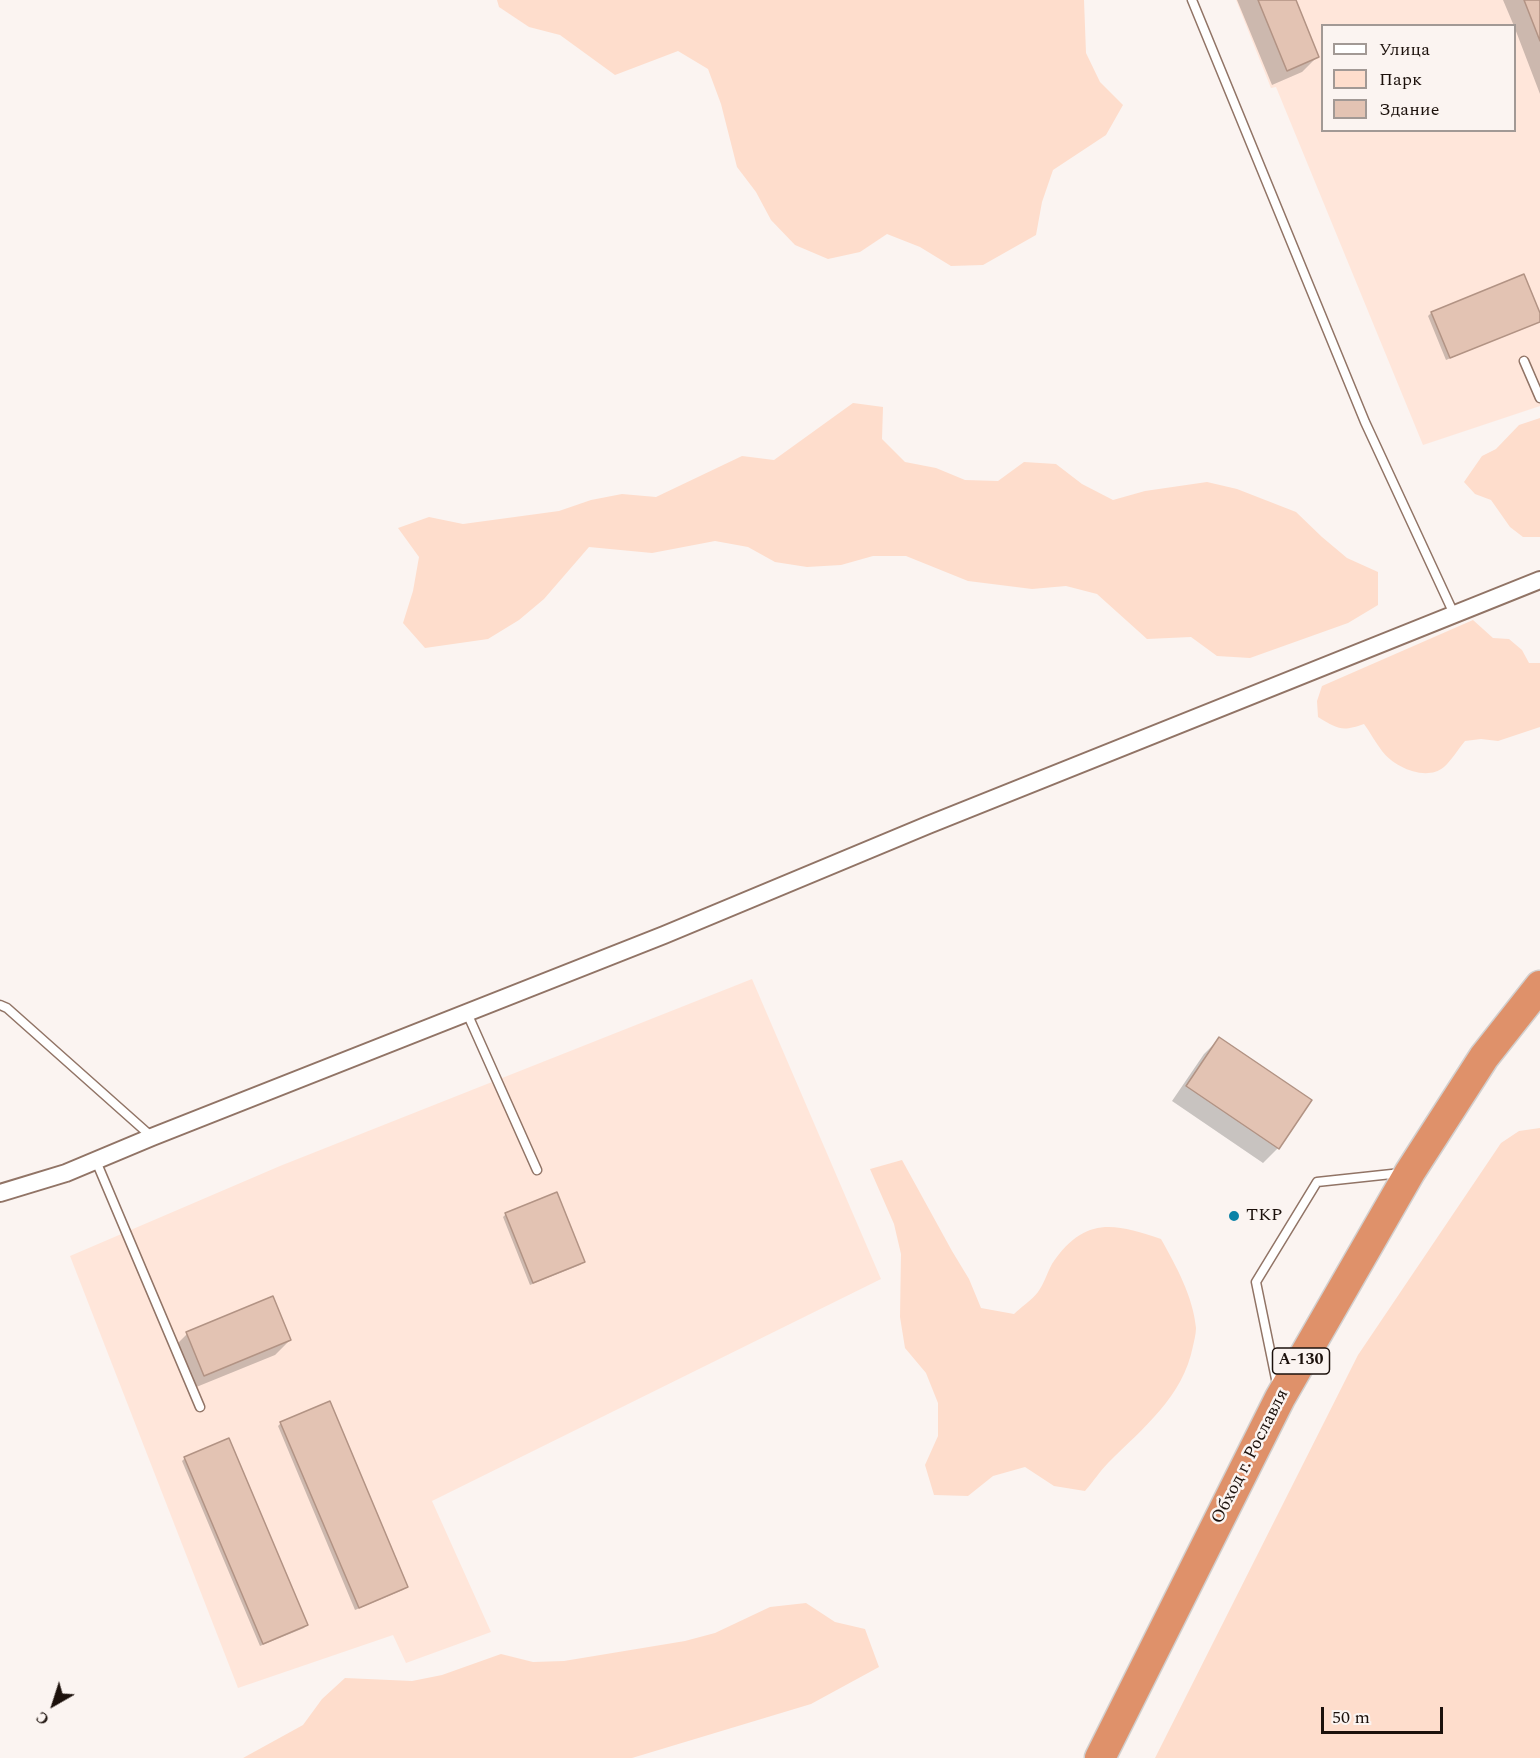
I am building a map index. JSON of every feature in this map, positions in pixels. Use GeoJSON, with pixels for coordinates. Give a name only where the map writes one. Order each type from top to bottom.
{"type":"FeatureCollection","features":[{"type":"Feature","properties":{"kind":"highway","name":"Обход г. Рославля"},"geometry":{"type":"LineString","coordinates":[[1100,1758],[1280,1398],[1410,1172],[1484,1058],[1540,986]]}},
{"type":"Feature","properties":{"kind":"street"},"geometry":{"type":"LineString","coordinates":[[0,1193],[66,1173],[664,935],[928,825],[1540,580]]}},
{"type":"Feature","properties":{"kind":"lane"},"geometry":{"type":"LineString","coordinates":[[1192,0],[1365,422],[1454,614]]}},
{"type":"Feature","properties":{"kind":"lane"},"geometry":{"type":"LineString","coordinates":[[1524,361],[1540,398]]}},
{"type":"Feature","properties":{"kind":"lane"},"geometry":{"type":"LineString","coordinates":[[0,1005],[15,1015],[152,1137]]}},
{"type":"Feature","properties":{"kind":"lane"},"geometry":{"type":"LineString","coordinates":[[467,1013],[537,1170]]}},
{"type":"Feature","properties":{"kind":"lane"},"geometry":{"type":"LineString","coordinates":[[96,1161],[200,1407]]}},
{"type":"Feature","properties":{"kind":"lane"},"geometry":{"type":"LineString","coordinates":[[1280,1398],[1256,1282],[1317,1182],[1410,1172]]}},
{"type":"Feature","properties":{"kind":"shaded area"},"geometry":{"type":"Polygon","coordinates":[[[1236,0],[1540,0],[1540,406],[1423,445],[1276,87],[1271,88],[1236,0]]]}},
{"type":"Feature","properties":{"kind":"shaded area"},"geometry":{"type":"Polygon","coordinates":[[[752,979],[881,1279],[432,1501],[491,1632],[406,1663],[393,1635],[238,1688],[70,1256],[280,1166],[752,979]]]}},
{"type":"Feature","properties":{"kind":"green space"},"geometry":{"type":"Polygon","coordinates":[[[497,0],[1084,0],[1086,53],[1100,82],[1123,105],[1106,135],[1053,170],[1042,202],[1036,235],[983,265],[951,266],[920,247],[887,234],[860,252],[828,259],[795,245],[771,220],[756,192],[737,167],[721,104],[708,69],[678,51],[615,75],[560,35],[529,27],[499,7],[497,0]]]}},
{"type":"Feature","properties":{"kind":"green space"},"geometry":{"type":"Polygon","coordinates":[[[853,403],[883,407],[882,439],[905,462],[936,468],[965,480],[998,481],[1024,462],[1056,464],[1082,484],[1113,500],[1145,491],[1207,482],[1237,489],[1296,512],[1347,558],[1378,572],[1378,605],[1348,623],[1250,658],[1217,656],[1191,637],[1147,639],[1097,594],[1066,586],[1032,589],[968,581],[906,556],[873,556],[841,565],[807,567],[775,562],[748,547],[715,541],[652,553],[589,547],[544,599],[519,620],[488,639],[425,648],[403,623],[413,591],[419,557],[398,528],[429,517],[463,524],[559,511],[591,500],[622,494],[656,497],[742,456],[774,460],[853,403]]]}},
{"type":"Feature","properties":{"kind":"green space"},"geometry":{"type":"Polygon","coordinates":[[[1540,418],[1540,537],[1523,537],[1510,527],[1491,500],[1475,494],[1464,482],[1482,456],[1496,449],[1519,425],[1540,418]]]}},
{"type":"Feature","properties":{"kind":"green space"},"geometry":{"type":"Polygon","coordinates":[[[1473,620],[1493,638],[1509,639],[1522,650],[1529,663],[1540,663],[1540,727],[1498,741],[1481,739],[1465,741],[1444,767],[1437,771],[1420,773],[1402,767],[1387,757],[1364,724],[1340,728],[1318,717],[1317,701],[1322,686],[1473,620]]]}},
{"type":"Feature","properties":{"kind":"green space"},"geometry":{"type":"Polygon","coordinates":[[[1540,1128],[1540,1758],[1155,1758],[1358,1355],[1501,1143],[1519,1131],[1540,1128]]]}},
{"type":"Feature","properties":{"kind":"green space"},"geometry":{"type":"Polygon","coordinates":[[[902,1160],[969,1279],[981,1308],[1014,1314],[1038,1292],[1052,1264],[1064,1248],[1088,1231],[1114,1227],[1129,1229],[1161,1239],[1167,1249],[1183,1282],[1194,1316],[1196,1333],[1188,1364],[1171,1396],[1160,1410],[1105,1466],[1085,1491],[1054,1486],[1025,1467],[993,1476],[968,1496],[934,1495],[925,1465],[938,1436],[938,1403],[926,1373],[905,1348],[900,1317],[901,1254],[894,1224],[870,1169],[902,1160]]]}},
{"type":"Feature","properties":{"kind":"green space"},"geometry":{"type":"Polygon","coordinates":[[[806,1603],[835,1622],[865,1629],[879,1667],[811,1704],[632,1758],[243,1758],[303,1725],[322,1699],[345,1678],[412,1681],[442,1675],[501,1654],[533,1662],[564,1661],[685,1641],[715,1633],[770,1607],[806,1603]]]}},
{"type":"Feature","properties":{"kind":"building"},"geometry":{"type":"Polygon","coordinates":[[[1258,0],[1296,0],[1319,57],[1287,71],[1258,0]]]}},
{"type":"Feature","properties":{"kind":"building"},"geometry":{"type":"Polygon","coordinates":[[[1524,0],[1540,0],[1540,41],[1524,0]]]}},
{"type":"Feature","properties":{"kind":"building"},"geometry":{"type":"Polygon","coordinates":[[[1524,274],[1540,313],[1540,322],[1450,358],[1431,312],[1524,274]]]}},
{"type":"Feature","properties":{"kind":"building"},"geometry":{"type":"Polygon","coordinates":[[[1219,1037],[1312,1100],[1279,1149],[1186,1086],[1219,1037]]]}},
{"type":"Feature","properties":{"kind":"building"},"geometry":{"type":"Polygon","coordinates":[[[557,1192],[585,1262],[533,1283],[505,1213],[557,1192]]]}},
{"type":"Feature","properties":{"kind":"building"},"geometry":{"type":"Polygon","coordinates":[[[273,1296],[291,1340],[204,1376],[186,1332],[273,1296]]]}},
{"type":"Feature","properties":{"kind":"building"},"geometry":{"type":"Polygon","coordinates":[[[330,1401],[408,1587],[359,1608],[280,1422],[330,1401]]]}},
{"type":"Feature","properties":{"kind":"building"},"geometry":{"type":"Polygon","coordinates":[[[229,1438],[308,1625],[263,1644],[184,1457],[229,1438]]]}},
{"type":"Feature","properties":{"kind":"place","name":"ТКР"},"geometry":{"type":"Point","coordinates":[1234,1216]}}]}
